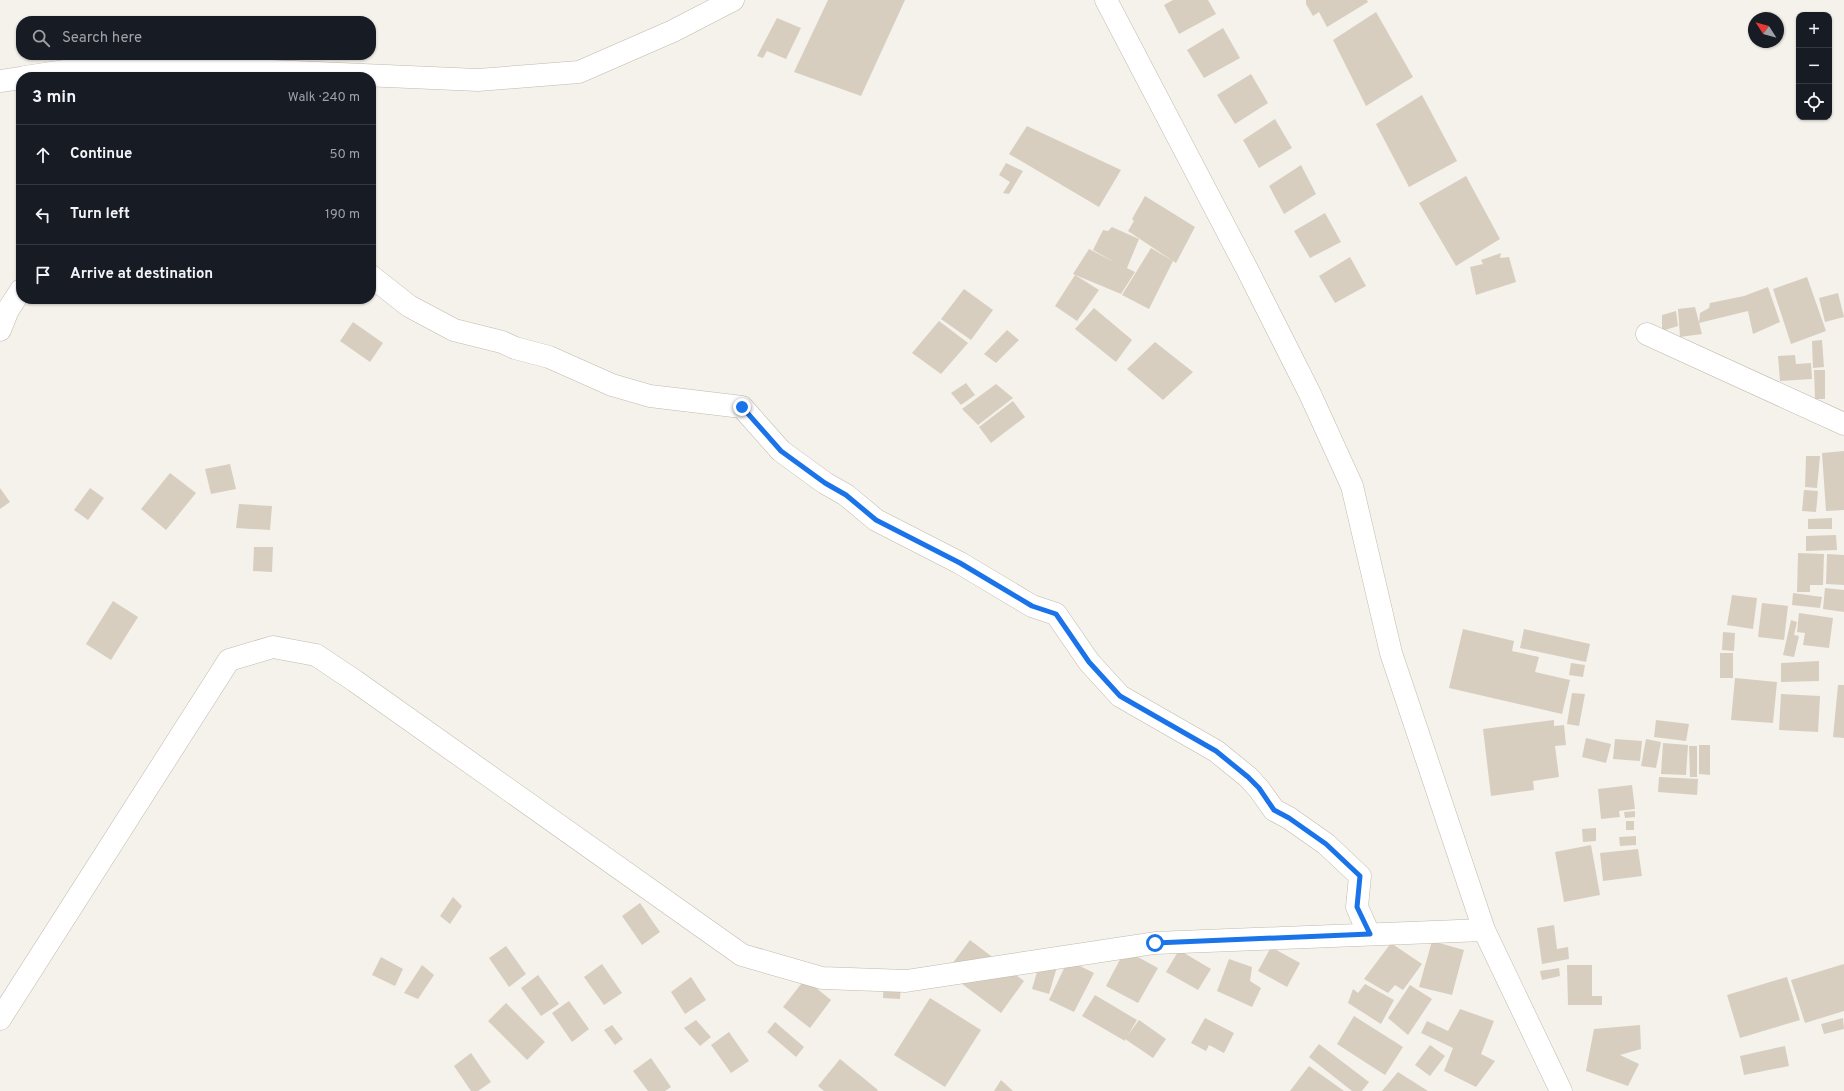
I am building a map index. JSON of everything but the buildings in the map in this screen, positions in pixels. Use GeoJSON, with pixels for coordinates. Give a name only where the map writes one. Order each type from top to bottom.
{"type":"FeatureCollection","features":[{"type":"Feature","properties":{"kind":"street"},"geometry":{"type":"LineString","coordinates":[[376,76],[478,80],[579,72],[673,31],[733,0]]}},
{"type":"Feature","properties":{"kind":"street"},"geometry":{"type":"LineString","coordinates":[[1106,0],[1248,271],[1310,394],[1352,486],[1391,652],[1484,930],[1561,1091]]}},
{"type":"Feature","properties":{"kind":"street"},"geometry":{"type":"LineString","coordinates":[[58,72],[111,64],[294,72]]}},
{"type":"Feature","properties":{"kind":"street"},"geometry":{"type":"LineString","coordinates":[[0,81],[16,79]]}},
{"type":"Feature","properties":{"kind":"street"},"geometry":{"type":"LineString","coordinates":[[376,280],[409,306],[454,330],[480,338],[502,342],[515,348],[549,357],[612,385],[650,396],[742,407],[781,451],[825,483],[846,495],[876,520],[960,563],[1032,606],[1056,614],[1089,662],[1120,696],[1216,751],[1259,788],[1274,810],[1289,818],[1326,844],[1360,876],[1357,907],[1370,934]]}},
{"type":"Feature","properties":{"kind":"street"},"geometry":{"type":"LineString","coordinates":[[0,330],[8,310],[16,298]]}},
{"type":"Feature","properties":{"kind":"street"},"geometry":{"type":"LineString","coordinates":[[1647,334],[1844,424]]}},
{"type":"Feature","properties":{"kind":"street"},"geometry":{"type":"LineString","coordinates":[[0,1020],[229,660],[273,647],[316,655],[742,955],[822,978],[906,981],[1155,943],[1484,930]]}},
{"type":"Feature","properties":{"kind":"route"},"geometry":{"type":"LineString","coordinates":[[742,407],[781,451],[825,483],[846,495],[876,520],[896,532],[960,563],[1032,606],[1056,614],[1089,662],[1120,696],[1216,751],[1259,788],[1274,810],[1289,818],[1326,844],[1360,876],[1357,907],[1370,934],[1155,943]]}}]}
